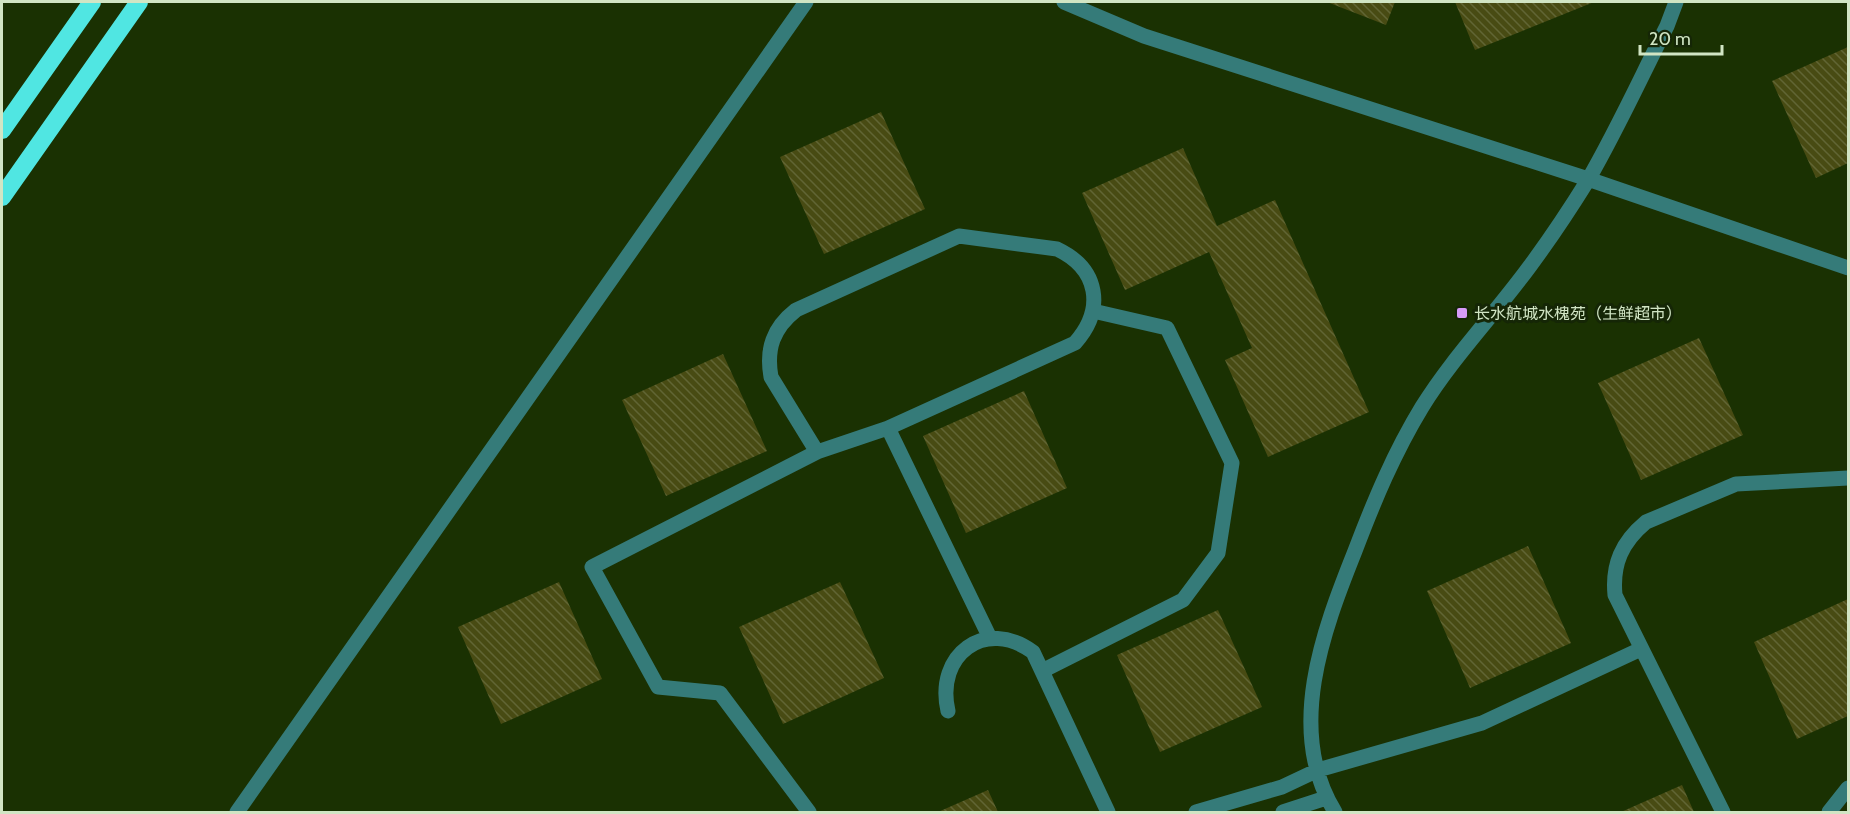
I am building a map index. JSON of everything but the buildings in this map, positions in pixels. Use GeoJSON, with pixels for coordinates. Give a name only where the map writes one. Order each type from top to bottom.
{"type":"FeatureCollection","features":[{"type":"Feature","properties":{"kind":"highway"},"geometry":{"type":"LineString","coordinates":[[2,130],[92,2]]}},
{"type":"Feature","properties":{"kind":"highway"},"geometry":{"type":"LineString","coordinates":[[2,197],[139,2]]}},
{"type":"Feature","properties":{"kind":"street"},"geometry":{"type":"LineString","coordinates":[[237,813],[806,2]]}},
{"type":"Feature","properties":{"kind":"street"},"geometry":{"type":"LineString","coordinates":[[1064,2],[1144,36],[1588,179],[1848,268]]}},
{"type":"Feature","properties":{"kind":"street"},"geometry":{"type":"LineString","coordinates":[[1335,813],[1326,798],[1318,770],[1311,724],[1314,679],[1329,614],[1384,475],[1423,406],[1530,266],[1588,179],[1667,26],[1676,2]]}},
{"type":"Feature","properties":{"kind":"street"},"geometry":{"type":"LineString","coordinates":[[809,813],[720,693],[658,687],[592,567],[817,452],[888,428],[1075,343],[1089,323],[1093,311],[1094,298],[1087,274],[1070,255],[1045,246],[959,236],[806,304],[786,318],[778,327],[769,351],[769,364],[771,377],[817,452]]}},
{"type":"Feature","properties":{"kind":"street"},"geometry":{"type":"LineString","coordinates":[[1042,671],[1183,600],[1218,553],[1232,463],[1167,328],[1093,311]]}},
{"type":"Feature","properties":{"kind":"street"},"geometry":{"type":"LineString","coordinates":[[888,428],[990,639]]}},
{"type":"Feature","properties":{"kind":"street"},"geometry":{"type":"LineString","coordinates":[[1723,813],[1615,595],[1613,582],[1617,557],[1634,532],[1646,522],[1736,483],[1848,478]]}},
{"type":"Feature","properties":{"kind":"street"},"geometry":{"type":"LineString","coordinates":[[948,711],[944,698],[948,671],[965,649],[990,639],[1004,639],[1024,645],[1033,652],[1108,813]]}},
{"type":"Feature","properties":{"kind":"street"},"geometry":{"type":"LineString","coordinates":[[1196,813],[1282,787],[1318,770],[1482,723],[1641,649]]}},
{"type":"Feature","properties":{"kind":"street"},"geometry":{"type":"LineString","coordinates":[[1829,813],[1848,788]]}},
{"type":"Feature","properties":{"kind":"street"},"geometry":{"type":"LineString","coordinates":[[1283,813],[1326,798]]}},
{"type":"Feature","properties":{"kind":"place","name":"长水航城水槐苑（生鲜超市）"},"geometry":{"type":"Point","coordinates":[1462,313]}}]}
